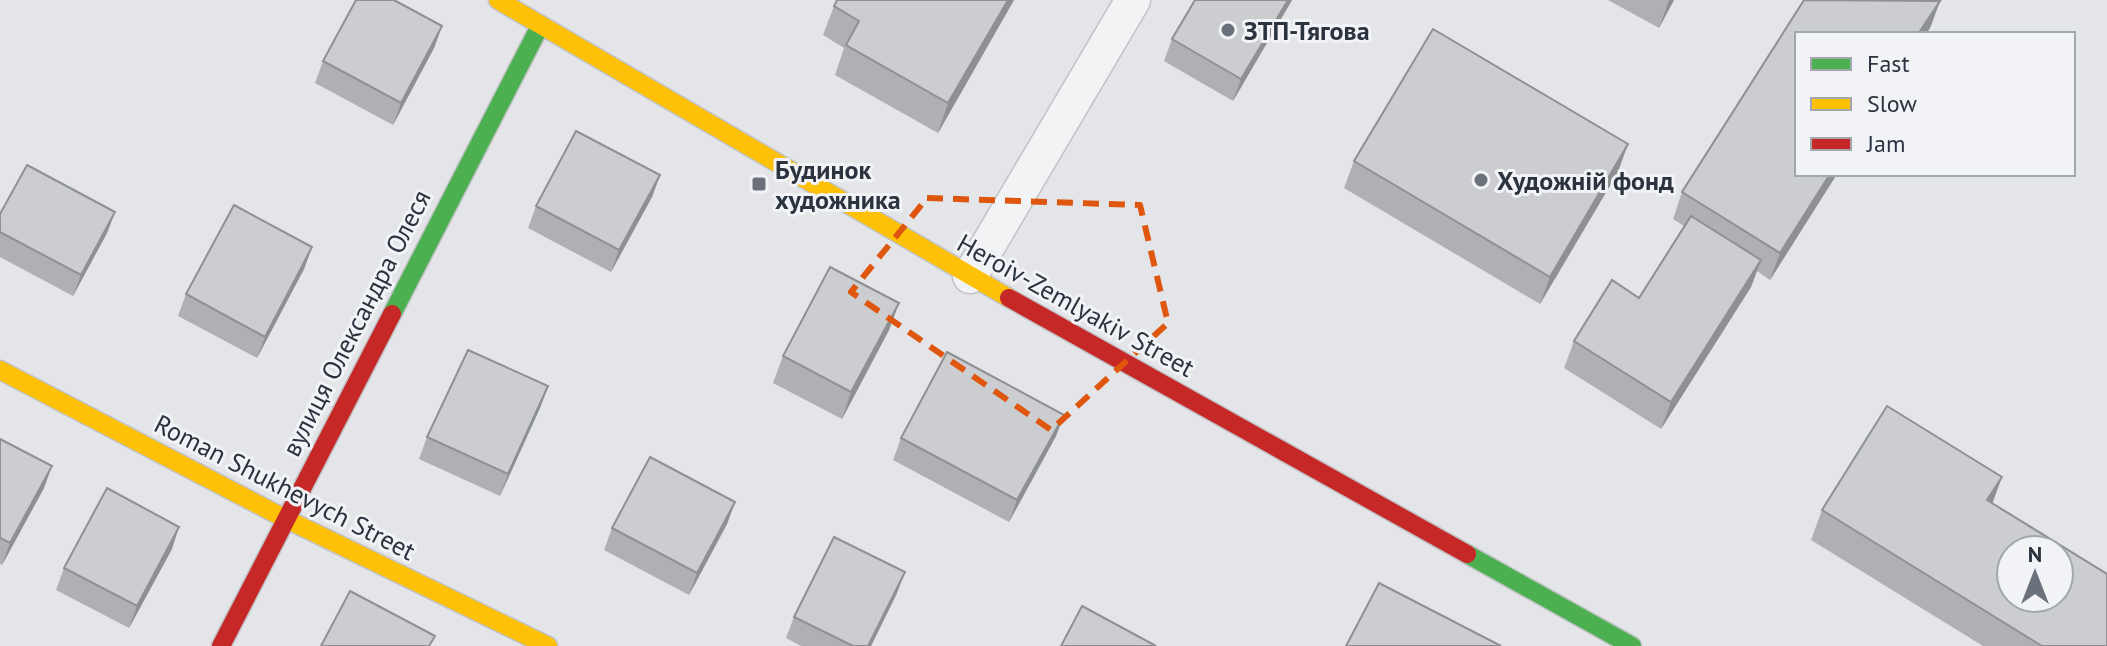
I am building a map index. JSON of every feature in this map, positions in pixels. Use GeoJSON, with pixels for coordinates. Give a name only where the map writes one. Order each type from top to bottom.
{"type":"FeatureCollection","features":[{"type":"Feature","properties":{"kind":"street","name":"Heroiv-Zemlyakiv Street"},"geometry":{"type":"LineString","coordinates":[[498,0],[970,276],[1632,646]]}},
{"type":"Feature","properties":{"kind":"street","name":"вулиця Олександра Олеся"},"geometry":{"type":"LineString","coordinates":[[221,646],[284,518],[540,26]]}},
{"type":"Feature","properties":{"kind":"street","name":"Roman Shukhevych Street"},"geometry":{"type":"LineString","coordinates":[[0,370],[284,518],[548,646]]}},
{"type":"Feature","properties":{"kind":"lane"},"geometry":{"type":"LineString","coordinates":[[970,276],[1133,0]]}},
{"type":"Feature","properties":{"kind":"highlighted area"},"geometry":{"type":"Polygon","coordinates":[[[927,198],[1140,205],[1168,323],[1051,430],[851,292],[927,198]]]}},
{"type":"Feature","properties":{"kind":"building"},"geometry":{"type":"Polygon","coordinates":[[[356,0],[394,0],[442,26],[401,103],[323,61],[356,0]]]}},
{"type":"Feature","properties":{"kind":"building"},"geometry":{"type":"Polygon","coordinates":[[[837,0],[1008,0],[948,103],[846,45],[859,21],[834,6],[837,0]]]}},
{"type":"Feature","properties":{"kind":"building","name":"ЗТП-Тягова"},"geometry":{"type":"Polygon","coordinates":[[[1195,0],[1288,0],[1241,79],[1172,39],[1195,0]]]}},
{"type":"Feature","properties":{"kind":"building"},"geometry":{"type":"Polygon","coordinates":[[[1804,0],[1940,1],[1919,32],[1795,32],[1795,176],[1829,176],[1780,253],[1682,192],[1804,0]]]}},
{"type":"Feature","properties":{"kind":"building","name":"Художній фонд"},"geometry":{"type":"Polygon","coordinates":[[[1433,29],[1628,144],[1550,277],[1354,161],[1433,29]]]}},
{"type":"Feature","properties":{"kind":"building"},"geometry":{"type":"Polygon","coordinates":[[[576,131],[660,175],[619,250],[536,206],[576,131]]]}},
{"type":"Feature","properties":{"kind":"building"},"geometry":{"type":"Polygon","coordinates":[[[27,165],[115,212],[81,275],[0,232],[0,214],[27,165]]]}},
{"type":"Feature","properties":{"kind":"building"},"geometry":{"type":"Polygon","coordinates":[[[234,205],[312,247],[265,337],[186,294],[234,205]]]}},
{"type":"Feature","properties":{"kind":"building"},"geometry":{"type":"Polygon","coordinates":[[[1691,216],[1761,260],[1671,402],[1574,341],[1612,280],[1639,298],[1691,216]]]}},
{"type":"Feature","properties":{"kind":"building"},"geometry":{"type":"Polygon","coordinates":[[[830,267],[899,303],[851,392],[783,356],[830,267]]]}},
{"type":"Feature","properties":{"kind":"building"},"geometry":{"type":"Polygon","coordinates":[[[468,350],[548,386],[508,474],[427,437],[468,350]]]}},
{"type":"Feature","properties":{"kind":"building"},"geometry":{"type":"Polygon","coordinates":[[[947,352],[1064,415],[1017,500],[901,438],[947,352]]]}},
{"type":"Feature","properties":{"kind":"building"},"geometry":{"type":"Polygon","coordinates":[[[1887,406],[2002,477],[1987,500],[2042,534],[1995,534],[1995,614],[2075,614],[2075,554],[2107,574],[2107,646],[2042,646],[1822,510],[1887,406]]]}},
{"type":"Feature","properties":{"kind":"building"},"geometry":{"type":"Polygon","coordinates":[[[0,439],[52,466],[10,543],[0,538],[0,439]]]}},
{"type":"Feature","properties":{"kind":"building"},"geometry":{"type":"Polygon","coordinates":[[[650,457],[735,502],[697,573],[612,528],[650,457]]]}},
{"type":"Feature","properties":{"kind":"building"},"geometry":{"type":"Polygon","coordinates":[[[107,488],[179,527],[137,606],[64,568],[107,488]]]}},
{"type":"Feature","properties":{"kind":"building"},"geometry":{"type":"Polygon","coordinates":[[[834,537],[905,572],[868,646],[853,646],[794,617],[834,537]]]}},
{"type":"Feature","properties":{"kind":"building"},"geometry":{"type":"Polygon","coordinates":[[[1379,583],[1501,646],[1346,646],[1379,583]]]}},
{"type":"Feature","properties":{"kind":"building"},"geometry":{"type":"Polygon","coordinates":[[[350,591],[435,636],[429,646],[321,646],[350,591]]]}},
{"type":"Feature","properties":{"kind":"building"},"geometry":{"type":"Polygon","coordinates":[[[1082,606],[1156,646],[1061,646],[1082,606]]]}},
{"type":"Feature","properties":{"kind":"traffic: fast"},"geometry":{"type":"LineString","coordinates":[[392,314],[540,26]]}},
{"type":"Feature","properties":{"kind":"traffic: fast"},"geometry":{"type":"LineString","coordinates":[[1467,554],[1632,646]]}},
{"type":"Feature","properties":{"kind":"traffic: slow"},"geometry":{"type":"LineString","coordinates":[[498,0],[1009,298]]}},
{"type":"Feature","properties":{"kind":"traffic: slow"},"geometry":{"type":"LineString","coordinates":[[0,370],[284,518],[548,646]]}},
{"type":"Feature","properties":{"kind":"traffic: jam"},"geometry":{"type":"LineString","coordinates":[[1009,298],[1467,554]]}},
{"type":"Feature","properties":{"kind":"traffic: jam"},"geometry":{"type":"LineString","coordinates":[[221,646],[392,314]]}},
{"type":"Feature","properties":{"kind":"place","name":"ЗТП-Тягова"},"geometry":{"type":"Point","coordinates":[1228,30]}},
{"type":"Feature","properties":{"kind":"place","name":"Художній фонд"},"geometry":{"type":"Point","coordinates":[1481,180]}},
{"type":"Feature","properties":{"kind":"place","name":"Будинок художника"},"geometry":{"type":"Point","coordinates":[759,184]}}]}
